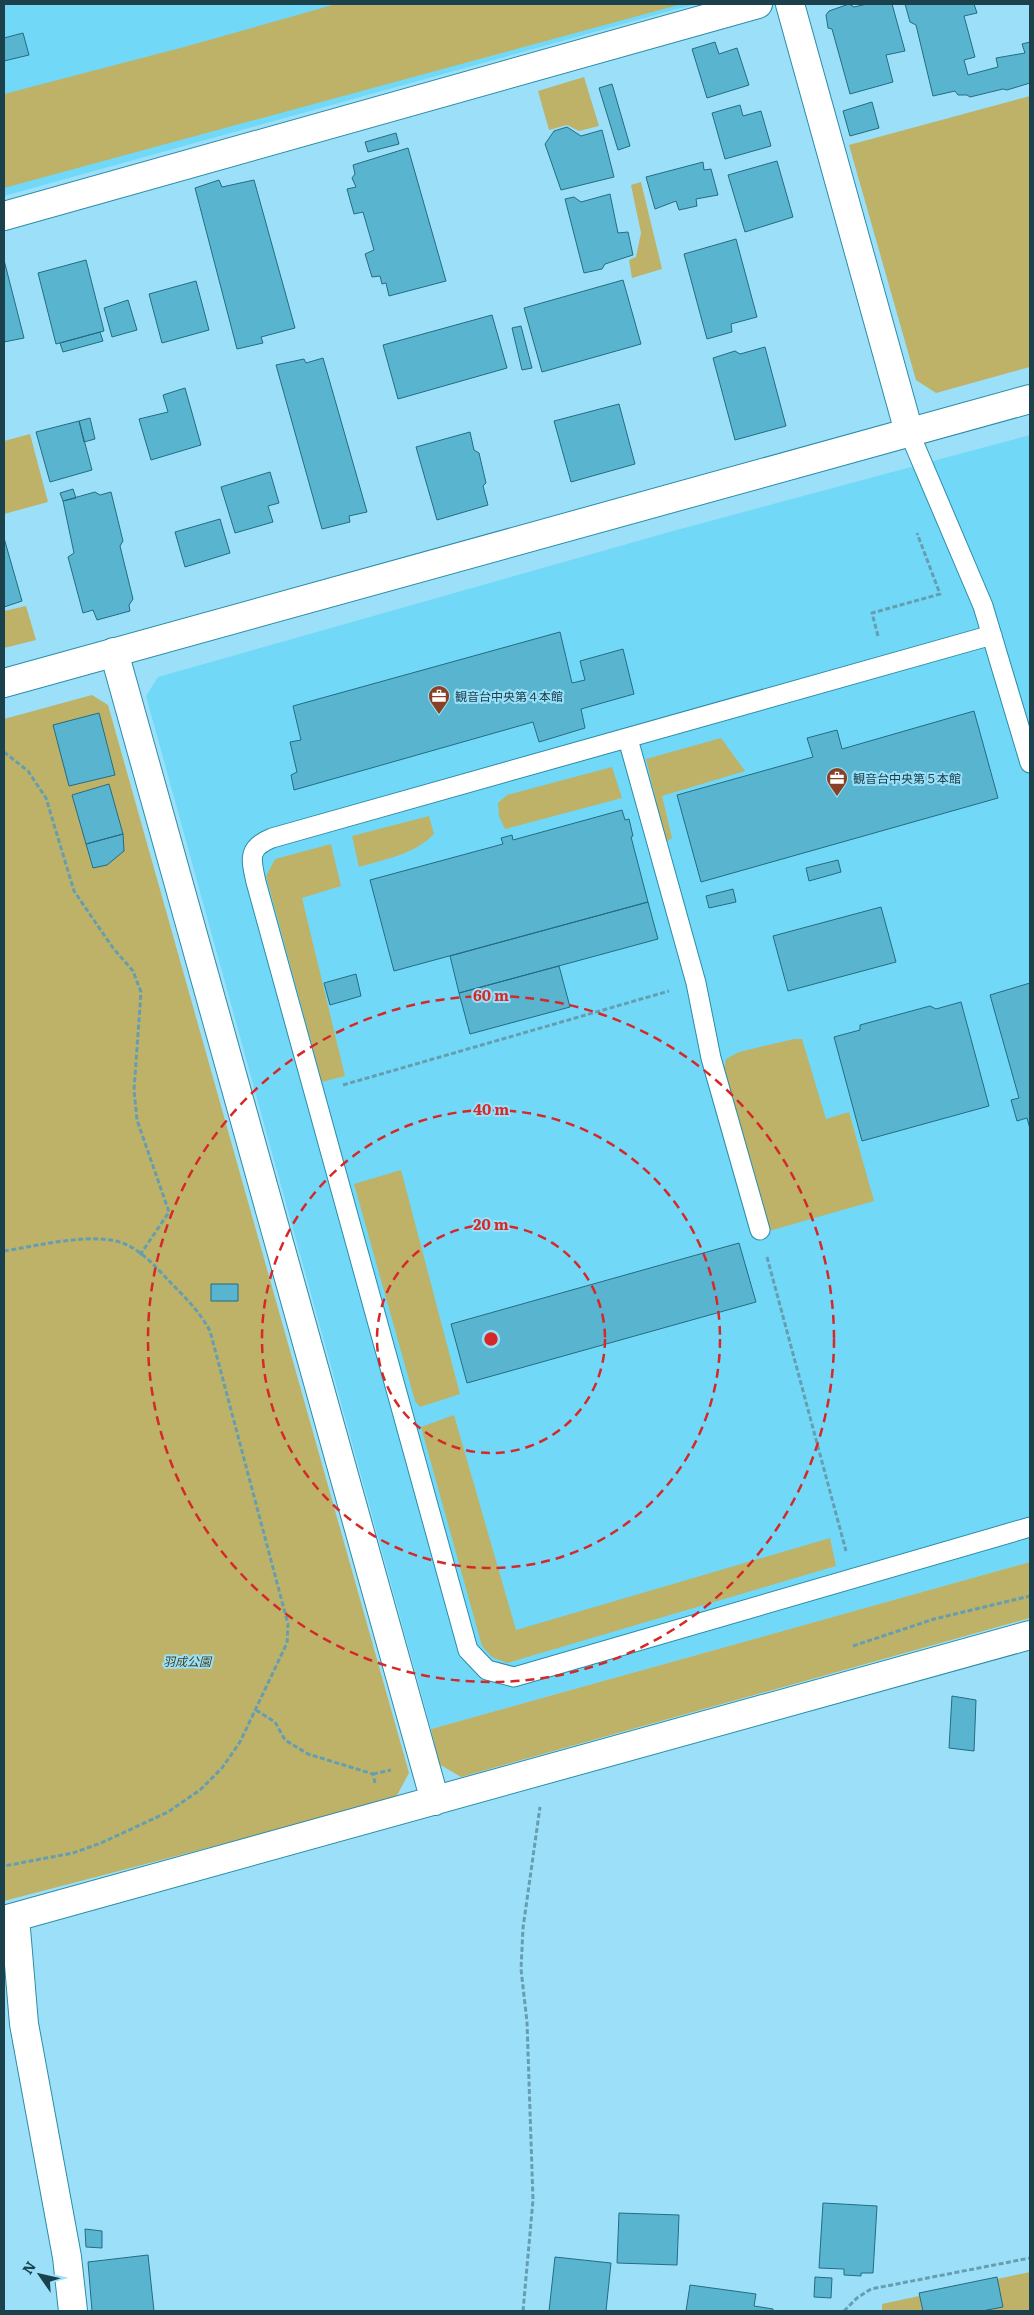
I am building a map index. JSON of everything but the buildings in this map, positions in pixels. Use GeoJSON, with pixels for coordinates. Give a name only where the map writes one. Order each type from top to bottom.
{"type":"FeatureCollection","features":[{"type":"Feature","properties":{"kind":"street"},"geometry":{"type":"LineString","coordinates":[[4,216],[758,4]]}},
{"type":"Feature","properties":{"kind":"street"},"geometry":{"type":"LineString","coordinates":[[790,4],[909,432]]}},
{"type":"Feature","properties":{"kind":"street"},"geometry":{"type":"LineString","coordinates":[[4,682],[1030,399]]}},
{"type":"Feature","properties":{"kind":"street"},"geometry":{"type":"LineString","coordinates":[[114,652],[435,1801]]}},
{"type":"Feature","properties":{"kind":"street"},"geometry":{"type":"LineString","coordinates":[[73,2311],[67,2256],[24,2024],[9,1919],[1030,1635]]}},
{"type":"Feature","properties":{"kind":"lane"},"geometry":{"type":"LineString","coordinates":[[909,432],[983,606],[1030,763]]}},
{"type":"Feature","properties":{"kind":"lane"},"geometry":{"type":"LineString","coordinates":[[992,635],[272,838],[256,847],[252,855],[256,882],[468,1650],[487,1670],[514,1677],[1030,1527]]}},
{"type":"Feature","properties":{"kind":"lane"},"geometry":{"type":"LineString","coordinates":[[628,739],[696,983],[711,1058],[760,1230]]}},
{"type":"Feature","properties":{"kind":"path"},"geometry":{"type":"LineString","coordinates":[[886,666],[872,613],[940,594],[914,525]]}},
{"type":"Feature","properties":{"kind":"path"},"geometry":{"type":"LineString","coordinates":[[4,752],[28,772],[46,798],[74,891],[113,948],[133,971],[141,992],[134,1090],[137,1120],[169,1212],[140,1255]]}},
{"type":"Feature","properties":{"kind":"path"},"geometry":{"type":"LineString","coordinates":[[315,1094],[696,983]]}},
{"type":"Feature","properties":{"kind":"path"},"geometry":{"type":"LineString","coordinates":[[760,1230],[854,1578]]}},
{"type":"Feature","properties":{"kind":"path"},"geometry":{"type":"LineString","coordinates":[[4,1251],[82,1240],[109,1239],[127,1244],[181,1293],[203,1318],[210,1331],[288,1624],[287,1644],[240,1742],[222,1768],[200,1790],[168,1812],[101,1843],[73,1853],[4,1866]]}},
{"type":"Feature","properties":{"kind":"path"},"geometry":{"type":"LineString","coordinates":[[256,1710],[275,1722],[285,1740],[308,1754],[372,1774],[385,1815]]}},
{"type":"Feature","properties":{"kind":"path"},"geometry":{"type":"LineString","coordinates":[[523,2311],[533,2200],[527,2022],[521,1969],[524,1928],[540,1821],[542,1771]]}},
{"type":"Feature","properties":{"kind":"path"},"geometry":{"type":"LineString","coordinates":[[844,2311],[857,2298],[871,2289],[1030,2258]]}},
{"type":"Feature","properties":{"kind":"shaded area"},"geometry":{"type":"Polygon","coordinates":[[[4,4],[695,4],[4,196],[4,4]]]}},
{"type":"Feature","properties":{"kind":"shaded area"},"geometry":{"type":"Polygon","coordinates":[[[1030,435],[1030,1562],[431,1729],[146,696],[158,677],[673,531],[1030,435]]]}},
{"type":"Feature","properties":{"kind":"green space"},"geometry":{"type":"Polygon","coordinates":[[[336,4],[682,4],[4,188],[4,94],[184,47],[336,4]]]}},
{"type":"Feature","properties":{"kind":"green space"},"geometry":{"type":"Polygon","coordinates":[[[584,77],[599,126],[579,131],[567,125],[549,130],[538,91],[584,77]]]}},
{"type":"Feature","properties":{"kind":"green space"},"geometry":{"type":"Polygon","coordinates":[[[1030,96],[1030,367],[936,393],[916,380],[849,145],[1030,96]]]}},
{"type":"Feature","properties":{"kind":"green space"},"geometry":{"type":"Polygon","coordinates":[[[641,182],[662,269],[632,278],[629,260],[636,257],[641,233],[631,185],[641,182]]]}},
{"type":"Feature","properties":{"kind":"green space"},"geometry":{"type":"Polygon","coordinates":[[[30,434],[48,502],[4,514],[4,441],[30,434]]]}},
{"type":"Feature","properties":{"kind":"green space"},"geometry":{"type":"Polygon","coordinates":[[[26,606],[36,640],[4,648],[4,611],[26,606]]]}},
{"type":"Feature","properties":{"kind":"green space","name":"羽成公園"},"geometry":{"type":"Polygon","coordinates":[[[92,695],[108,705],[409,1773],[395,1799],[4,1901],[4,719],[92,695]]]}},
{"type":"Feature","properties":{"kind":"green space"},"geometry":{"type":"Polygon","coordinates":[[[721,738],[745,771],[662,796],[672,838],[666,842],[646,759],[721,738]]]}},
{"type":"Feature","properties":{"kind":"green space"},"geometry":{"type":"Polygon","coordinates":[[[612,767],[622,798],[505,829],[499,816],[498,803],[507,795],[612,767]]]}},
{"type":"Feature","properties":{"kind":"green space"},"geometry":{"type":"Polygon","coordinates":[[[429,816],[434,834],[426,841],[400,855],[359,867],[352,836],[429,816]]]}},
{"type":"Feature","properties":{"kind":"green space"},"geometry":{"type":"Polygon","coordinates":[[[331,844],[341,886],[302,898],[345,1076],[322,1082],[266,876],[275,859],[331,844]]]}},
{"type":"Feature","properties":{"kind":"green space"},"geometry":{"type":"Polygon","coordinates":[[[794,1039],[802,1039],[826,1119],[849,1112],[874,1201],[769,1231],[724,1070],[726,1059],[739,1052],[794,1039]]]}},
{"type":"Feature","properties":{"kind":"green space"},"geometry":{"type":"Polygon","coordinates":[[[401,1170],[460,1394],[420,1407],[415,1401],[354,1184],[401,1170]]]}},
{"type":"Feature","properties":{"kind":"green space"},"geometry":{"type":"Polygon","coordinates":[[[454,1415],[516,1630],[830,1538],[836,1566],[507,1663],[492,1657],[482,1646],[421,1427],[454,1415]]]}},
{"type":"Feature","properties":{"kind":"green space"},"geometry":{"type":"Polygon","coordinates":[[[1030,1562],[1030,1618],[461,1777],[439,1764],[431,1729],[1030,1562]]]}},
{"type":"Feature","properties":{"kind":"green space"},"geometry":{"type":"Polygon","coordinates":[[[1030,2272],[1030,2311],[882,2311],[882,2304],[1030,2272]]]}},
{"type":"Feature","properties":{"kind":"place","name":"観音台中央第４本館"},"geometry":{"type":"Point","coordinates":[439,715]}},
{"type":"Feature","properties":{"kind":"place","name":"観音台中央第５本館"},"geometry":{"type":"Point","coordinates":[837,797]}}]}
